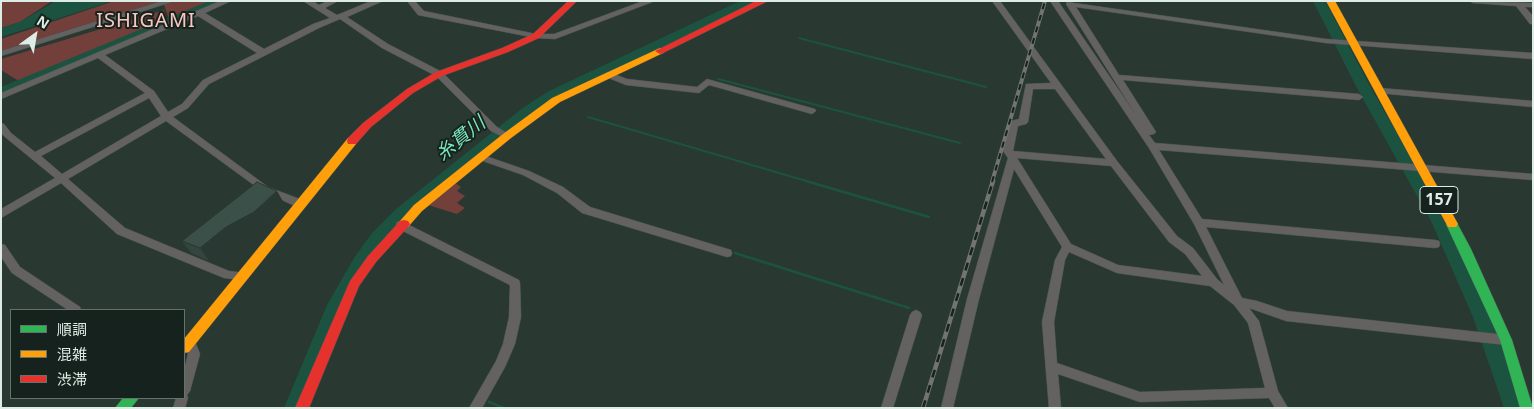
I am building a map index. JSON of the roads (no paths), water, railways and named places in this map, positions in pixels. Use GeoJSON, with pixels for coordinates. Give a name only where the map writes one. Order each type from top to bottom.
{"type":"FeatureCollection","features":[{"type":"Feature","properties":{"kind":"main road"},"geometry":{"type":"LineString","coordinates":[[187,345],[341,153],[367,125],[410,91],[439,74],[536,36],[573,1]]}},
{"type":"Feature","properties":{"kind":"main road"},"geometry":{"type":"LineString","coordinates":[[302,408],[354,284],[372,259],[418,208],[480,157],[503,133],[556,100],[764,1]]}},
{"type":"Feature","properties":{"kind":"main road","name":"157"},"geometry":{"type":"LineString","coordinates":[[1330,1],[1423,168],[1465,249],[1506,340],[1527,408]]}},
{"type":"Feature","properties":{"kind":"main road"},"geometry":{"type":"LineString","coordinates":[[122,408],[131,399]]}},
{"type":"Feature","properties":{"kind":"street"},"geometry":{"type":"LineString","coordinates":[[1,54],[171,1]]}},
{"type":"Feature","properties":{"kind":"street"},"geometry":{"type":"LineString","coordinates":[[1,96],[227,1]]}},
{"type":"Feature","properties":{"kind":"street"},"geometry":{"type":"LineString","coordinates":[[307,1],[335,17],[342,17],[386,46],[439,74],[503,133]]}},
{"type":"Feature","properties":{"kind":"street"},"geometry":{"type":"LineString","coordinates":[[318,8],[334,1]]}},
{"type":"Feature","properties":{"kind":"street"},"geometry":{"type":"LineString","coordinates":[[1,214],[186,106],[206,82],[335,17],[379,1]]}},
{"type":"Feature","properties":{"kind":"street"},"geometry":{"type":"LineString","coordinates":[[411,1],[421,13],[536,36],[555,37],[610,14],[651,1]]}},
{"type":"Feature","properties":{"kind":"street"},"geometry":{"type":"LineString","coordinates":[[996,1],[1114,163],[1173,239],[1189,252],[1213,282],[1238,302],[1257,305],[1286,316],[1506,340]]}},
{"type":"Feature","properties":{"kind":"street"},"geometry":{"type":"LineString","coordinates":[[1054,1],[1156,147]]}},
{"type":"Feature","properties":{"kind":"street"},"geometry":{"type":"LineString","coordinates":[[1473,1],[1533,5]]}},
{"type":"Feature","properties":{"kind":"street"},"geometry":{"type":"LineString","coordinates":[[1517,3],[1533,22]]}},
{"type":"Feature","properties":{"kind":"street"},"geometry":{"type":"LineString","coordinates":[[1282,408],[1272,393],[1253,321],[1238,302],[1198,223],[1156,147],[1116,77],[1070,4],[1354,44],[1533,56]]}},
{"type":"Feature","properties":{"kind":"street"},"geometry":{"type":"LineString","coordinates":[[198,13],[264,53]]}},
{"type":"Feature","properties":{"kind":"street"},"geometry":{"type":"LineString","coordinates":[[99,55],[151,93],[166,117],[265,189],[301,204]]}},
{"type":"Feature","properties":{"kind":"street"},"geometry":{"type":"LineString","coordinates":[[609,75],[626,82],[699,90],[707,82],[812,111]]}},
{"type":"Feature","properties":{"kind":"street"},"geometry":{"type":"LineString","coordinates":[[1116,77],[1359,97]]}},
{"type":"Feature","properties":{"kind":"street"},"geometry":{"type":"LineString","coordinates":[[1058,86],[1029,86],[1023,122],[1014,123],[1008,150],[1067,247],[1117,269],[1213,282]]}},
{"type":"Feature","properties":{"kind":"street"},"geometry":{"type":"LineString","coordinates":[[1380,91],[1533,104]]}},
{"type":"Feature","properties":{"kind":"street"},"geometry":{"type":"LineString","coordinates":[[34,156],[151,93]]}},
{"type":"Feature","properties":{"kind":"street"},"geometry":{"type":"LineString","coordinates":[[1,126],[5,137],[34,156],[121,231],[228,275],[241,276]]}},
{"type":"Feature","properties":{"kind":"street"},"geometry":{"type":"LineString","coordinates":[[1156,147],[1533,177]]}},
{"type":"Feature","properties":{"kind":"street"},"geometry":{"type":"LineString","coordinates":[[1012,155],[1114,163]]}},
{"type":"Feature","properties":{"kind":"street"},"geometry":{"type":"LineString","coordinates":[[948,408],[973,299],[1012,155]]}},
{"type":"Feature","properties":{"kind":"street"},"geometry":{"type":"LineString","coordinates":[[480,157],[526,173],[560,190],[586,210],[727,253]]}},
{"type":"Feature","properties":{"kind":"street"},"geometry":{"type":"LineString","coordinates":[[1198,223],[1435,244]]}},
{"type":"Feature","properties":{"kind":"street"},"geometry":{"type":"LineString","coordinates":[[401,225],[515,283],[515,317],[509,344],[480,407]]}},
{"type":"Feature","properties":{"kind":"street"},"geometry":{"type":"LineString","coordinates":[[1055,408],[1048,322],[1060,260],[1067,247]]}},
{"type":"Feature","properties":{"kind":"street"},"geometry":{"type":"LineString","coordinates":[[1,248],[16,270],[74,309]]}},
{"type":"Feature","properties":{"kind":"street"},"geometry":{"type":"LineString","coordinates":[[887,408],[916,315]]}},
{"type":"Feature","properties":{"kind":"street"},"geometry":{"type":"LineString","coordinates":[[185,387],[194,354],[187,345]]}},
{"type":"Feature","properties":{"kind":"street"},"geometry":{"type":"LineString","coordinates":[[1051,366],[1140,396],[1272,393]]}},
{"type":"Feature","properties":{"kind":"waterway"},"geometry":{"type":"LineString","coordinates":[[1,92],[221,1]]}},
{"type":"Feature","properties":{"kind":"waterway","name":"糸貫川"},"geometry":{"type":"LineString","coordinates":[[294,408],[333,310],[360,263],[378,238],[402,213],[529,110],[554,94],[751,1]]}},
{"type":"Feature","properties":{"kind":"waterway"},"geometry":{"type":"LineString","coordinates":[[1319,1],[1364,88],[1440,223],[1482,317],[1514,408]]}},
{"type":"Feature","properties":{"kind":"waterway"},"geometry":{"type":"LineString","coordinates":[[799,38],[986,87]]}},
{"type":"Feature","properties":{"kind":"waterway"},"geometry":{"type":"LineString","coordinates":[[718,79],[960,143]]}},
{"type":"Feature","properties":{"kind":"waterway"},"geometry":{"type":"LineString","coordinates":[[588,117],[810,182]]}},
{"type":"Feature","properties":{"kind":"waterway"},"geometry":{"type":"LineString","coordinates":[[806,181],[929,217]]}},
{"type":"Feature","properties":{"kind":"waterway"},"geometry":{"type":"LineString","coordinates":[[735,253],[909,308]]}},
{"type":"Feature","properties":{"kind":"waterway"},"geometry":{"type":"LineString","coordinates":[[489,402],[504,408]]}},
{"type":"Feature","properties":{"kind":"railway"},"geometry":{"type":"LineString","coordinates":[[992,182],[1045,1]]}},
{"type":"Feature","properties":{"kind":"railway"},"geometry":{"type":"LineString","coordinates":[[923,408],[993,181]]}},
{"type":"Feature","properties":{"kind":"district","name":"ISHIGAMI"},"geometry":{"type":"Point","coordinates":[146,21]}}]}
